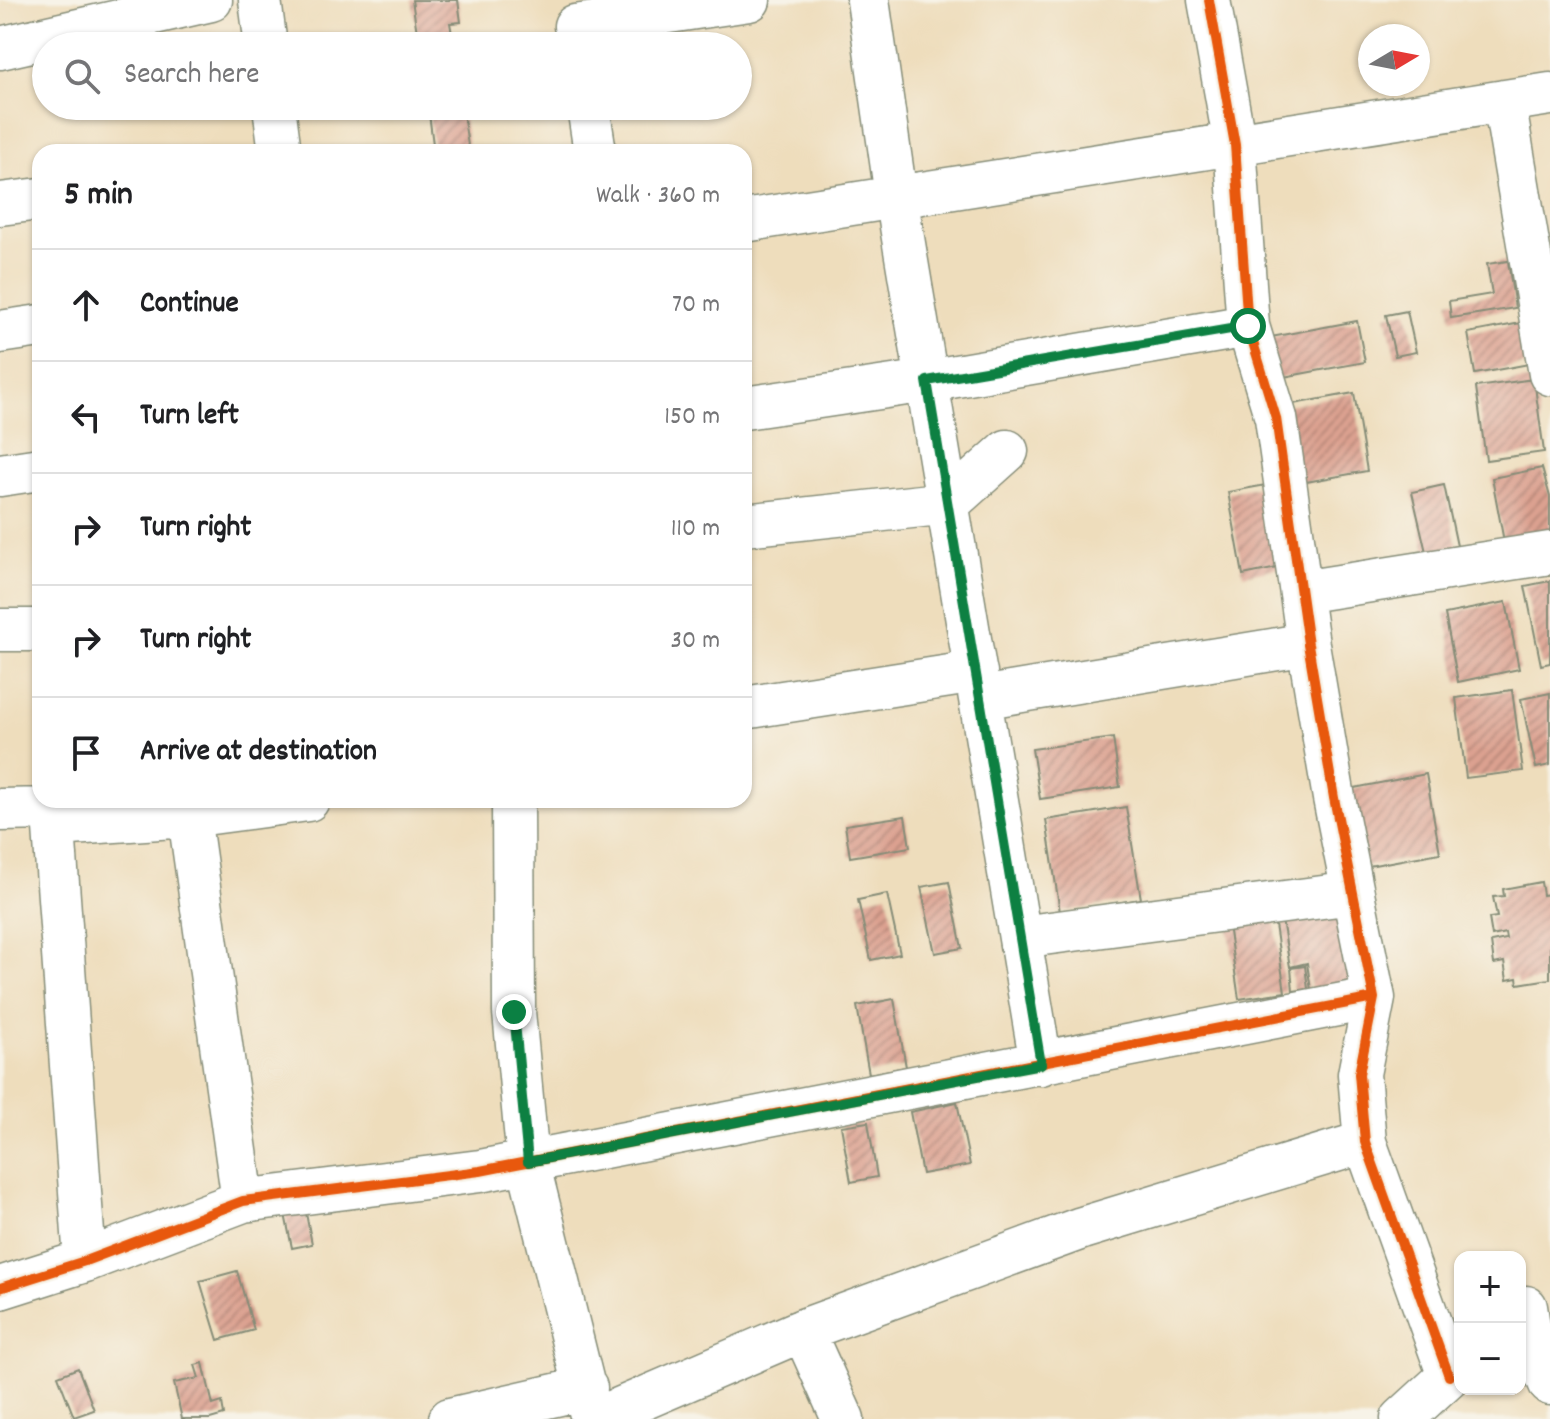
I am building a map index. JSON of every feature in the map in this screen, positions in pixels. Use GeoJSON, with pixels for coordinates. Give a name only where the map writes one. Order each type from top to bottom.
{"type":"FeatureCollection","features":[{"type":"Feature","properties":{"kind":"street"},"geometry":{"type":"LineString","coordinates":[[70,32],[211,0]]}},
{"type":"Feature","properties":{"kind":"street"},"geometry":{"type":"LineString","coordinates":[[260,0],[264,32]]}},
{"type":"Feature","properties":{"kind":"street"},"geometry":{"type":"LineString","coordinates":[[575,24],[749,0]]}},
{"type":"Feature","properties":{"kind":"street"},"geometry":{"type":"LineString","coordinates":[[868,0],[896,196],[1041,1064]]}},
{"type":"Feature","properties":{"kind":"street"},"geometry":{"type":"LineString","coordinates":[[1209,0],[1235,145],[1248,326],[1276,418],[1308,644],[1374,998],[1359,1074],[1365,1142],[1454,1368]]}},
{"type":"Feature","properties":{"kind":"street"},"geometry":{"type":"LineString","coordinates":[[0,48],[32,41]]}},
{"type":"Feature","properties":{"kind":"street"},"geometry":{"type":"LineString","coordinates":[[752,220],[1550,94]]}},
{"type":"Feature","properties":{"kind":"street"},"geometry":{"type":"LineString","coordinates":[[1504,101],[1546,329],[1550,374]]}},
{"type":"Feature","properties":{"kind":"street"},"geometry":{"type":"LineString","coordinates":[[276,120],[279,144]]}},
{"type":"Feature","properties":{"kind":"street"},"geometry":{"type":"LineString","coordinates":[[590,120],[594,144]]}},
{"type":"Feature","properties":{"kind":"street"},"geometry":{"type":"LineString","coordinates":[[0,204],[32,200]]}},
{"type":"Feature","properties":{"kind":"street"},"geometry":{"type":"LineString","coordinates":[[752,407],[927,381],[1248,326]]}},
{"type":"Feature","properties":{"kind":"street"},"geometry":{"type":"LineString","coordinates":[[0,332],[32,327]]}},
{"type":"Feature","properties":{"kind":"street"},"geometry":{"type":"LineString","coordinates":[[752,524],[948,503],[1007,451]]}},
{"type":"Feature","properties":{"kind":"street"},"geometry":{"type":"LineString","coordinates":[[0,475],[32,470]]}},
{"type":"Feature","properties":{"kind":"street"},"geometry":{"type":"LineString","coordinates":[[1301,592],[1550,553]]}},
{"type":"Feature","properties":{"kind":"street"},"geometry":{"type":"LineString","coordinates":[[0,630],[32,630]]}},
{"type":"Feature","properties":{"kind":"street"},"geometry":{"type":"LineString","coordinates":[[752,707],[978,685],[1308,644]]}},
{"type":"Feature","properties":{"kind":"street"},"geometry":{"type":"LineString","coordinates":[[0,810],[189,816],[248,808]]}},
{"type":"Feature","properties":{"kind":"street"},"geometry":{"type":"LineString","coordinates":[[513,808],[514,1012],[528,1162],[591,1409]]}},
{"type":"Feature","properties":{"kind":"street"},"geometry":{"type":"LineString","coordinates":[[53,811],[85,1261]]}},
{"type":"Feature","properties":{"kind":"street"},"geometry":{"type":"LineString","coordinates":[[189,816],[243,1201]]}},
{"type":"Feature","properties":{"kind":"street"},"geometry":{"type":"LineString","coordinates":[[1020,937],[1353,893]]}},
{"type":"Feature","properties":{"kind":"street"},"geometry":{"type":"LineString","coordinates":[[0,1288],[85,1261],[243,1201],[480,1171],[1374,998]]}},
{"type":"Feature","properties":{"kind":"street"},"geometry":{"type":"LineString","coordinates":[[450,1419],[591,1409],[1082,1228],[1365,1142]]}},
{"type":"Feature","properties":{"kind":"street"},"geometry":{"type":"LineString","coordinates":[[1532,1301],[1531,1339],[1550,1384]]}},
{"type":"Feature","properties":{"kind":"street"},"geometry":{"type":"LineString","coordinates":[[803,1330],[843,1419]]}},
{"type":"Feature","properties":{"kind":"street"},"geometry":{"type":"LineString","coordinates":[[1402,1419],[1454,1372]]}},
{"type":"Feature","properties":{"kind":"building"},"geometry":{"type":"Polygon","coordinates":[[[412,0],[458,0],[461,22],[450,23],[452,32],[417,32],[412,0]]]}},
{"type":"Feature","properties":{"kind":"building"},"geometry":{"type":"Polygon","coordinates":[[[430,120],[464,120],[468,144],[433,144],[430,120]]]}},
{"type":"Feature","properties":{"kind":"building"},"geometry":{"type":"Polygon","coordinates":[[[1508,261],[1515,308],[1451,318],[1449,301],[1492,294],[1487,264],[1508,261]]]}},
{"type":"Feature","properties":{"kind":"building"},"geometry":{"type":"Polygon","coordinates":[[[1407,311],[1416,352],[1395,356],[1386,315],[1407,311]]]}},
{"type":"Feature","properties":{"kind":"building"},"geometry":{"type":"Polygon","coordinates":[[[1357,321],[1365,362],[1278,378],[1271,337],[1357,321]]]}},
{"type":"Feature","properties":{"kind":"building"},"geometry":{"type":"Polygon","coordinates":[[[1521,323],[1529,364],[1475,374],[1468,333],[1521,323]]]}},
{"type":"Feature","properties":{"kind":"building"},"geometry":{"type":"Polygon","coordinates":[[[1534,379],[1544,452],[1486,460],[1476,387],[1534,379]]]}},
{"type":"Feature","properties":{"kind":"building"},"geometry":{"type":"Polygon","coordinates":[[[1354,393],[1367,471],[1295,484],[1282,406],[1354,393]]]}},
{"type":"Feature","properties":{"kind":"building"},"geometry":{"type":"Polygon","coordinates":[[[1542,468],[1550,497],[1550,538],[1505,547],[1492,478],[1542,468]]]}},
{"type":"Feature","properties":{"kind":"building"},"geometry":{"type":"Polygon","coordinates":[[[1266,485],[1282,567],[1243,575],[1228,492],[1266,485]]]}},
{"type":"Feature","properties":{"kind":"building"},"geometry":{"type":"Polygon","coordinates":[[[1444,485],[1457,546],[1426,552],[1412,492],[1444,485]]]}},
{"type":"Feature","properties":{"kind":"building"},"geometry":{"type":"Polygon","coordinates":[[[1550,581],[1550,663],[1541,665],[1525,586],[1550,581]]]}},
{"type":"Feature","properties":{"kind":"building"},"geometry":{"type":"Polygon","coordinates":[[[1506,602],[1519,669],[1458,682],[1445,614],[1506,602]]]}},
{"type":"Feature","properties":{"kind":"building"},"geometry":{"type":"Polygon","coordinates":[[[1512,690],[1523,771],[1466,778],[1456,698],[1512,690]]]}},
{"type":"Feature","properties":{"kind":"building"},"geometry":{"type":"Polygon","coordinates":[[[1550,693],[1550,765],[1536,768],[1521,699],[1550,693]]]}},
{"type":"Feature","properties":{"kind":"building"},"geometry":{"type":"Polygon","coordinates":[[[1113,738],[1120,787],[1040,799],[1032,749],[1113,738]]]}},
{"type":"Feature","properties":{"kind":"building"},"geometry":{"type":"Polygon","coordinates":[[[1426,774],[1440,853],[1363,867],[1349,789],[1426,774]]]}},
{"type":"Feature","properties":{"kind":"building"},"geometry":{"type":"Polygon","coordinates":[[[1126,807],[1141,899],[1060,912],[1046,820],[1126,807]]]}},
{"type":"Feature","properties":{"kind":"building"},"geometry":{"type":"Polygon","coordinates":[[[905,816],[910,847],[850,857],[845,825],[905,816]]]}},
{"type":"Feature","properties":{"kind":"building"},"geometry":{"type":"Polygon","coordinates":[[[949,882],[962,948],[935,953],[921,887],[949,882]]]}},
{"type":"Feature","properties":{"kind":"building"},"geometry":{"type":"Polygon","coordinates":[[[1541,882],[1543,895],[1550,894],[1550,979],[1518,984],[1517,978],[1507,980],[1504,962],[1494,964],[1491,942],[1506,939],[1505,933],[1492,936],[1489,918],[1497,917],[1493,897],[1504,896],[1503,889],[1541,882]]]}},
{"type":"Feature","properties":{"kind":"building"},"geometry":{"type":"Polygon","coordinates":[[[887,894],[900,954],[871,960],[858,900],[887,894]]]}},
{"type":"Feature","properties":{"kind":"building"},"geometry":{"type":"Polygon","coordinates":[[[1344,910],[1356,982],[1311,990],[1307,963],[1290,967],[1282,920],[1344,910]]]}},
{"type":"Feature","properties":{"kind":"building"},"geometry":{"type":"Polygon","coordinates":[[[1274,918],[1285,992],[1239,999],[1228,925],[1274,918]]]}},
{"type":"Feature","properties":{"kind":"building"},"geometry":{"type":"Polygon","coordinates":[[[1305,966],[1308,989],[1293,991],[1291,968],[1305,966]]]}},
{"type":"Feature","properties":{"kind":"building"},"geometry":{"type":"Polygon","coordinates":[[[894,999],[906,1067],[869,1074],[857,1006],[894,999]]]}},
{"type":"Feature","properties":{"kind":"building"},"geometry":{"type":"Polygon","coordinates":[[[957,1102],[970,1165],[922,1174],[910,1112],[957,1102]]]}},
{"type":"Feature","properties":{"kind":"building"},"geometry":{"type":"Polygon","coordinates":[[[868,1122],[877,1177],[851,1182],[841,1126],[868,1122]]]}},
{"type":"Feature","properties":{"kind":"building"},"geometry":{"type":"Polygon","coordinates":[[[303,1198],[312,1244],[292,1248],[284,1209],[303,1198]]]}},
{"type":"Feature","properties":{"kind":"building"},"geometry":{"type":"Polygon","coordinates":[[[237,1271],[254,1330],[218,1340],[200,1281],[237,1271]]]}},
{"type":"Feature","properties":{"kind":"building"},"geometry":{"type":"Polygon","coordinates":[[[203,1363],[213,1405],[222,1402],[224,1415],[210,1419],[182,1419],[174,1383],[199,1378],[195,1365],[203,1363]]]}},
{"type":"Feature","properties":{"kind":"building"},"geometry":{"type":"Polygon","coordinates":[[[78,1368],[94,1410],[74,1417],[58,1376],[78,1368]]]}},
{"type":"Feature","properties":{"kind":"cycle path"},"geometry":{"type":"LineString","coordinates":[[1209,0],[1235,145],[1248,326],[1276,418],[1308,644],[1334,798],[1374,998],[1359,1074],[1365,1142],[1449,1376]]}},
{"type":"Feature","properties":{"kind":"cycle path"},"geometry":{"type":"LineString","coordinates":[[0,1288],[85,1261],[243,1201],[480,1171],[1374,998]]}},
{"type":"Feature","properties":{"kind":"route"},"geometry":{"type":"LineString","coordinates":[[514,1012],[528,1162],[1041,1064],[927,381],[1248,326]]}}]}
